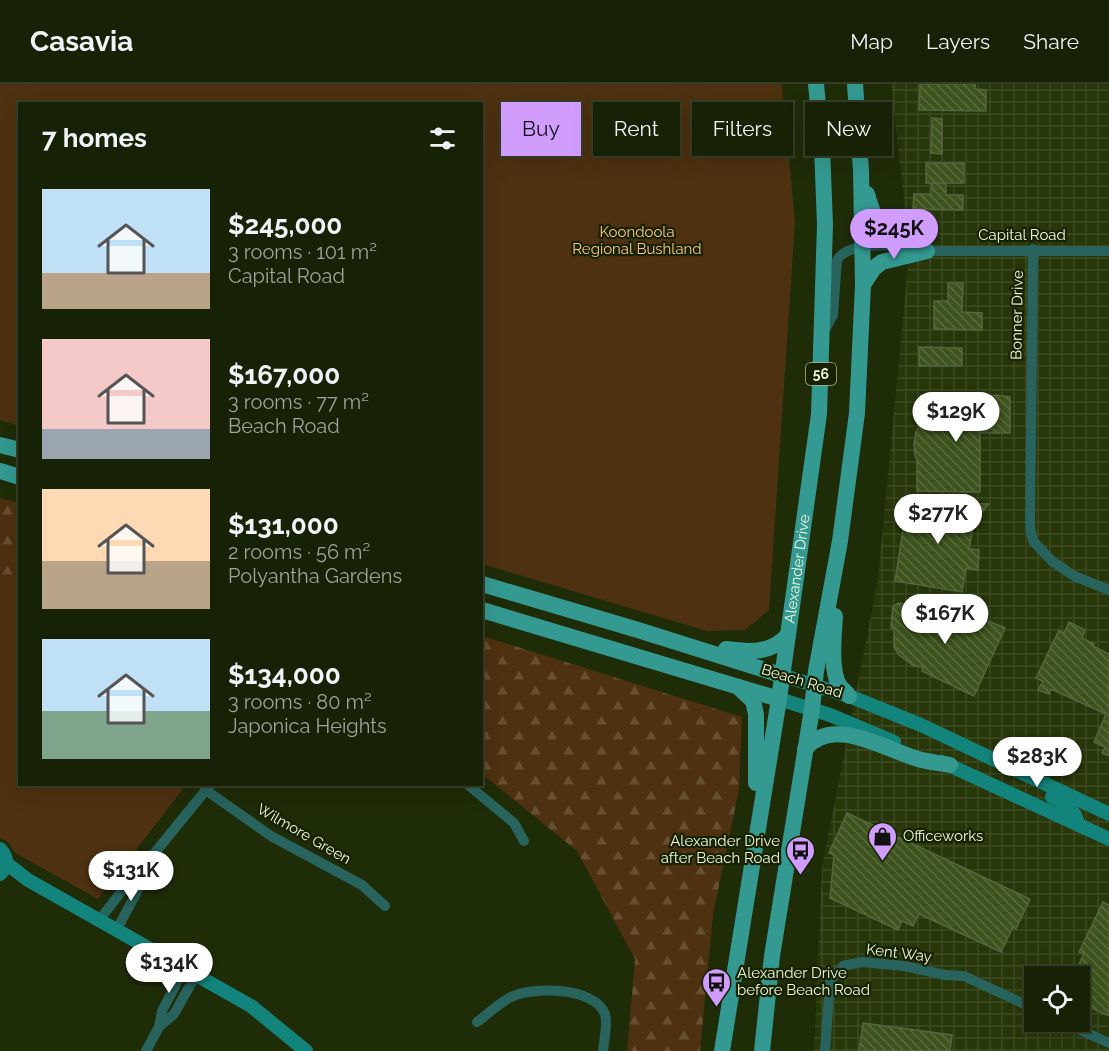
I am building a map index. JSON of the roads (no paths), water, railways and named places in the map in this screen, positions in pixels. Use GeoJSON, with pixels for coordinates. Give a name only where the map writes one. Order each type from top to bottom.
{"type":"FeatureCollection","features":[{"type":"Feature","properties":{"kind":"main road","name":"Alexander Drive"},"geometry":{"type":"LineString","coordinates":[[722,1051],[779,699],[819,414],[825,225],[822,147],[816,84]]}},
{"type":"Feature","properties":{"kind":"main road"},"geometry":{"type":"LineString","coordinates":[[762,1051],[772,956],[840,541],[857,413],[863,285],[861,170],[855,84]]}},
{"type":"Feature","properties":{"kind":"main road"},"geometry":{"type":"LineString","coordinates":[[861,170],[873,216],[886,233],[902,246]]}},
{"type":"Feature","properties":{"kind":"main road"},"geometry":{"type":"LineString","coordinates":[[863,285],[874,268],[882,262],[927,251]]}},
{"type":"Feature","properties":{"kind":"main road"},"geometry":{"type":"LineString","coordinates":[[0,445],[18,450]]}},
{"type":"Feature","properties":{"kind":"main road"},"geometry":{"type":"LineString","coordinates":[[0,471],[18,476]]}},
{"type":"Feature","properties":{"kind":"main road"},"geometry":{"type":"LineString","coordinates":[[840,541],[842,576],[835,610],[834,650],[838,684],[849,696]]}},
{"type":"Feature","properties":{"kind":"main road","name":"Beach Road"},"geometry":{"type":"LineString","coordinates":[[483,584],[849,696],[921,725],[1109,814]]}},
{"type":"Feature","properties":{"kind":"main road","name":"Beach Road"},"geometry":{"type":"LineString","coordinates":[[483,610],[812,709],[950,765],[1109,839]]}},
{"type":"Feature","properties":{"kind":"main road"},"geometry":{"type":"LineString","coordinates":[[638,630],[664,630],[721,648],[748,652],[773,648],[787,636]]}},
{"type":"Feature","properties":{"kind":"main road"},"geometry":{"type":"LineString","coordinates":[[738,687],[753,701],[756,714],[757,755],[753,859]]}},
{"type":"Feature","properties":{"kind":"main road"},"geometry":{"type":"LineString","coordinates":[[805,749],[811,741],[821,735],[837,733],[920,760],[950,765]]}},
{"type":"Feature","properties":{"kind":"main road"},"geometry":{"type":"LineString","coordinates":[[1029,777],[1034,788],[1067,804],[1077,817],[1078,825]]}},
{"type":"Feature","properties":{"kind":"main road"},"geometry":{"type":"LineString","coordinates":[[0,849],[4,853],[2,871],[28,880],[100,919],[251,1006],[306,1051]]}},
{"type":"Feature","properties":{"kind":"street","name":"Capital Road"},"geometry":{"type":"LineString","coordinates":[[823,333],[833,315],[837,260],[840,254],[848,249],[879,245],[902,246],[927,251],[1033,249],[1109,251]]}},
{"type":"Feature","properties":{"kind":"street","name":"Bonner Drive"},"geometry":{"type":"LineString","coordinates":[[1033,249],[1030,527],[1033,541],[1052,561],[1074,576],[1109,590]]}},
{"type":"Feature","properties":{"kind":"street"},"geometry":{"type":"LineString","coordinates":[[468,786],[514,824],[524,841]]}},
{"type":"Feature","properties":{"kind":"street"},"geometry":{"type":"LineString","coordinates":[[100,919],[208,788]]}},
{"type":"Feature","properties":{"kind":"street","name":"Wilmore Green"},"geometry":{"type":"LineString","coordinates":[[208,788],[271,836],[362,885],[385,906]]}},
{"type":"Feature","properties":{"kind":"street"},"geometry":{"type":"LineString","coordinates":[[117,929],[145,877],[144,866]]}},
{"type":"Feature","properties":{"kind":"street","name":"Kent Way"},"geometry":{"type":"LineString","coordinates":[[825,1051],[830,981],[843,966],[862,962],[964,976],[1024,1004]]}},
{"type":"Feature","properties":{"kind":"street"},"geometry":{"type":"LineString","coordinates":[[146,1051],[159,1027],[162,1011],[190,972]]}},
{"type":"Feature","properties":{"kind":"street"},"geometry":{"type":"LineString","coordinates":[[477,1022],[512,996],[546,988],[585,996],[599,1004],[606,1016],[603,1051]]}},
{"type":"Feature","properties":{"kind":"street"},"geometry":{"type":"LineString","coordinates":[[1084,1032],[1109,1043]]}},
{"type":"Feature","properties":{"kind":"place","name":"Officeworks"},"geometry":{"type":"Point","coordinates":[882,862]}},
{"type":"Feature","properties":{"kind":"place","name":"Alexander Drive after Beach Road"},"geometry":{"type":"Point","coordinates":[801,876]}},
{"type":"Feature","properties":{"kind":"place","name":"Alexander Drive before Beach Road"},"geometry":{"type":"Point","coordinates":[716,1008]}},
{"type":"Feature","properties":{"kind":"park label","name":"Koondoola Regional Bushland"},"geometry":{"type":"Point","coordinates":[637,240]}}]}
